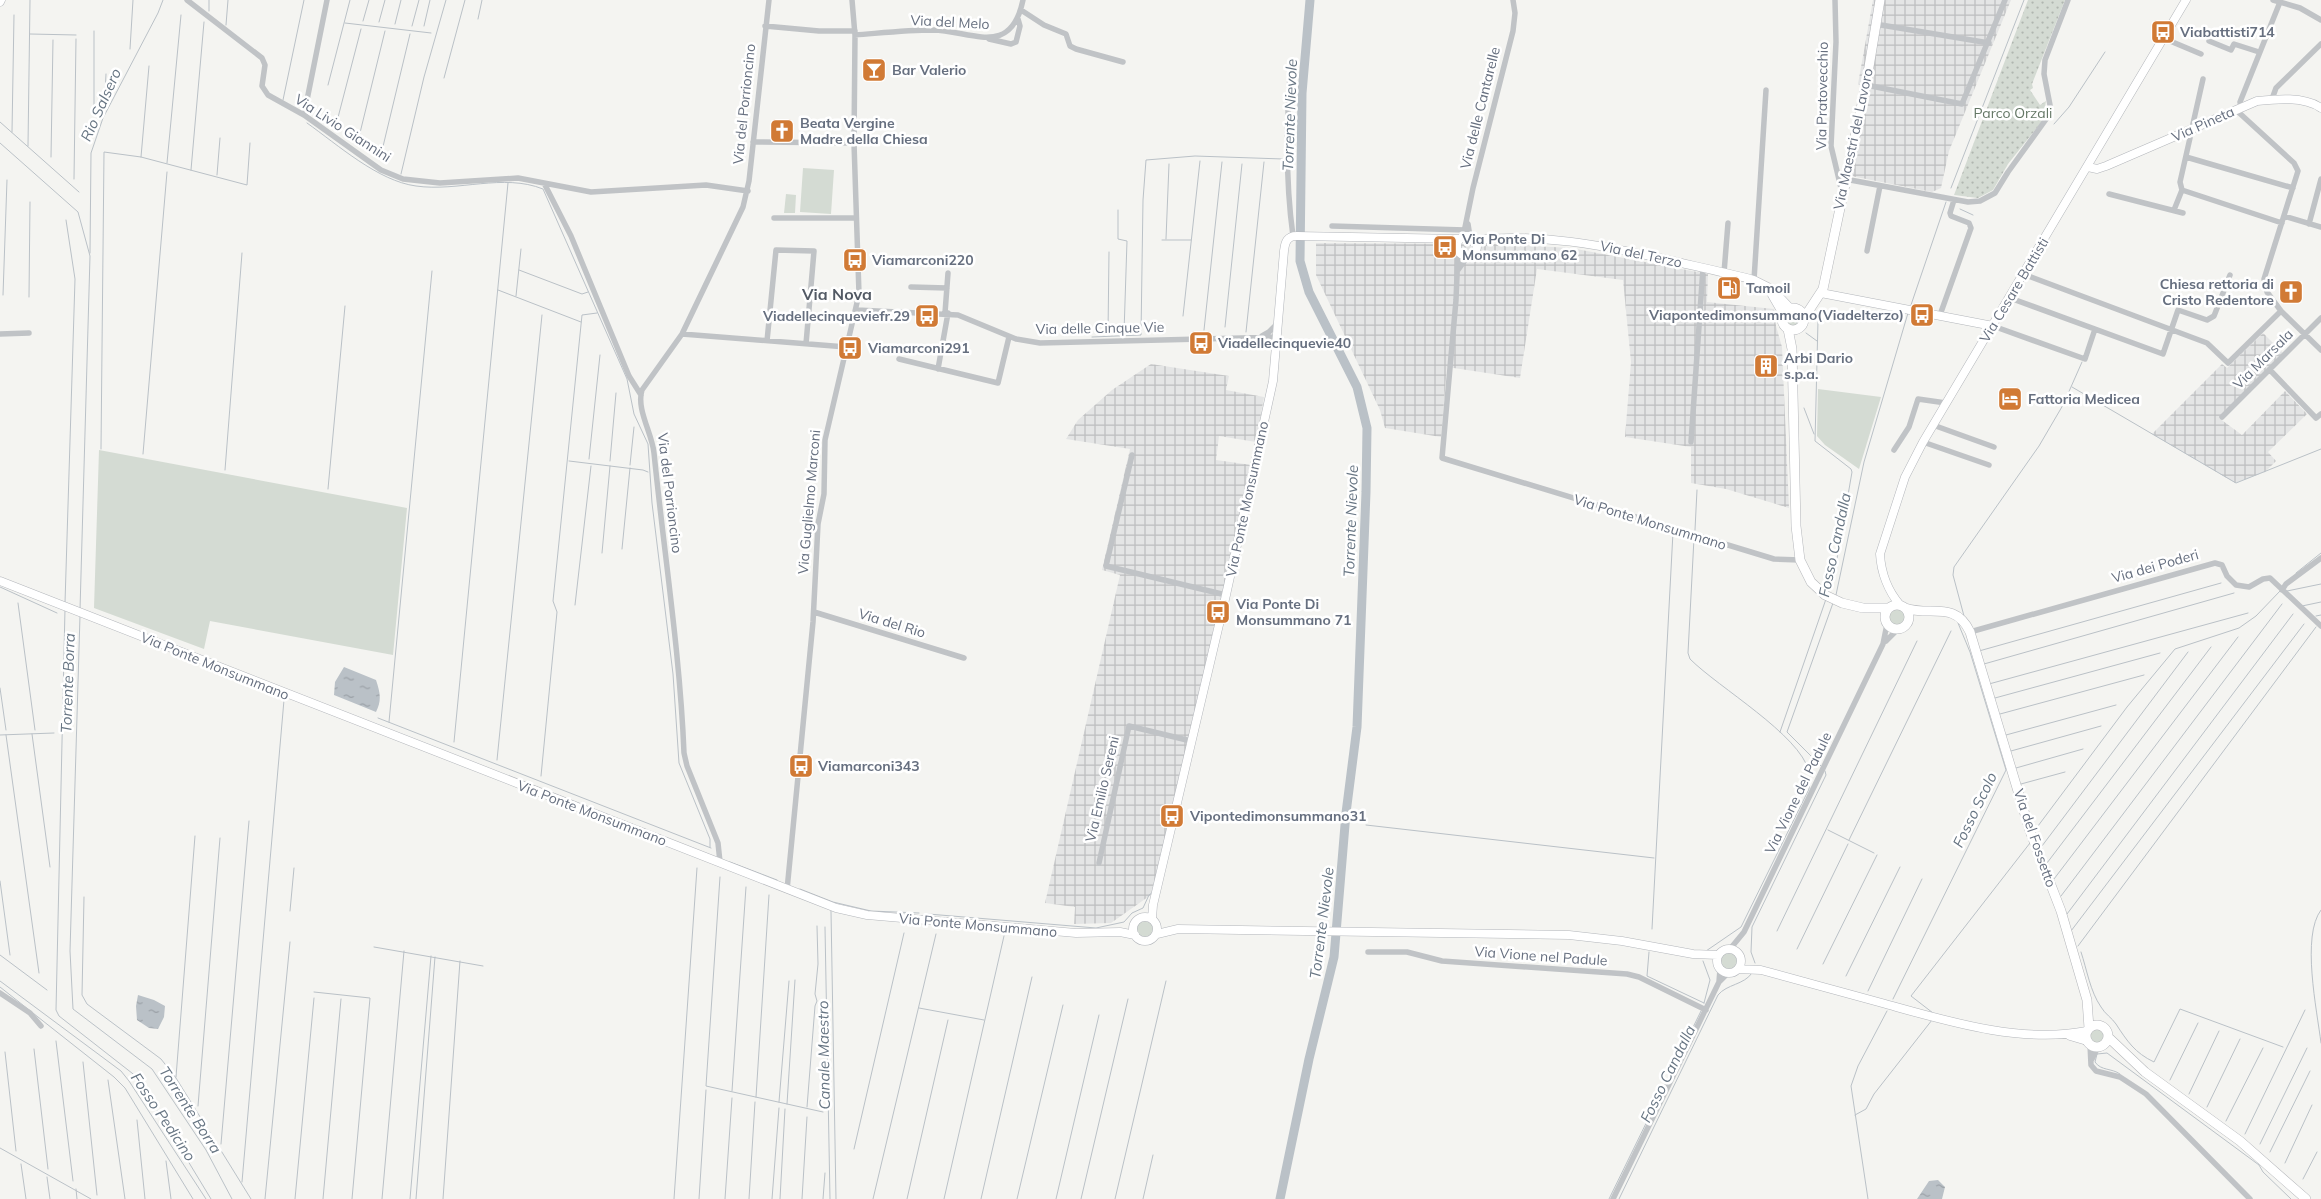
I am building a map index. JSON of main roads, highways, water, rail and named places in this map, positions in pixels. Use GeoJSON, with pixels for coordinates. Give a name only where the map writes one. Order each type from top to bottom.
{"type":"FeatureCollection","features":[{"type":"Feature","properties":{"kind":"main road","name":"Via Maestri del Lavoro"},"geometry":{"type":"LineString","coordinates":[[1804,318],[1822,294],[1826,278],[1842,192],[1866,85],[1880,0]]}},
{"type":"Feature","properties":{"kind":"main road"},"geometry":{"type":"LineString","coordinates":[[1792,330],[1781,321],[1790,310],[1808,304],[1826,278]]}},
{"type":"Feature","properties":{"kind":"main road"},"geometry":{"type":"LineString","coordinates":[[1790,310],[1804,318],[1802,326],[1792,330]]}},
{"type":"Feature","properties":{"kind":"main road"},"geometry":{"type":"LineString","coordinates":[[1792,330],[1796,526],[1800,560],[1815,587],[1832,598],[1863,608],[1886,621],[1893,628],[1900,628],[1915,617],[1935,611]]}},
{"type":"Feature","properties":{"kind":"main road"},"geometry":{"type":"LineString","coordinates":[[1886,621],[1896,607],[1908,614],[1908,621]]}},
{"type":"Feature","properties":{"kind":"main road","name":"Via del Fossetto"},"geometry":{"type":"LineString","coordinates":[[1863,608],[1896,607],[1947,611],[1956,614],[1965,623],[1970,632],[2028,822],[2061,911],[2087,1000]]}},
{"type":"Feature","properties":{"kind":"main road"},"geometry":{"type":"LineString","coordinates":[[2087,1000],[2101,1026]]}},
{"type":"Feature","properties":{"kind":"main road"},"geometry":{"type":"LineString","coordinates":[[2087,1000],[2092,1039]]}},
{"type":"Feature","properties":{"kind":"main road"},"geometry":{"type":"LineString","coordinates":[[2092,1039],[2094,1025],[2101,1026],[2106,1029],[2108,1037],[2128,1058]]}},
{"type":"Feature","properties":{"kind":"main road"},"geometry":{"type":"LineString","coordinates":[[2092,1039],[2108,1037]]}},
{"type":"Feature","properties":{"kind":"main road"},"geometry":{"type":"LineString","coordinates":[[2092,1039],[2128,1058],[2240,1140],[2306,1199]]}},
{"type":"Feature","properties":{"kind":"water"},"geometry":{"type":"Polygon","coordinates":[[[344,667],[376,680],[380,696],[376,712],[334,695],[335,682],[344,667]]]}},
{"type":"Feature","properties":{"kind":"water"},"geometry":{"type":"Polygon","coordinates":[[[138,995],[165,1006],[164,1017],[158,1029],[149,1028],[137,1020],[136,1006],[138,995]]]}},
{"type":"Feature","properties":{"kind":"water"},"geometry":{"type":"Polygon","coordinates":[[[1938,1180],[1945,1187],[1942,1199],[1917,1199],[1929,1181],[1938,1180]]]}},
{"type":"Feature","properties":{"kind":"waterway"},"geometry":{"type":"LineString","coordinates":[[28,146],[30,0]]}},
{"type":"Feature","properties":{"kind":"waterway"},"geometry":{"type":"LineString","coordinates":[[130,49],[133,0]]}},
{"type":"Feature","properties":{"kind":"waterway","name":"Rio Salsero"},"geometry":{"type":"LineString","coordinates":[[90,253],[91,153],[103,118],[163,0]]}},
{"type":"Feature","properties":{"kind":"waterway"},"geometry":{"type":"LineString","coordinates":[[209,0],[209,11]]}},
{"type":"Feature","properties":{"kind":"waterway"},"geometry":{"type":"LineString","coordinates":[[226,25],[228,0]]}},
{"type":"Feature","properties":{"kind":"waterway"},"geometry":{"type":"LineString","coordinates":[[283,100],[304,0]]}},
{"type":"Feature","properties":{"kind":"waterway"},"geometry":{"type":"LineString","coordinates":[[328,85],[350,0]]}},
{"type":"Feature","properties":{"kind":"waterway"},"geometry":{"type":"LineString","coordinates":[[363,21],[369,0]]}},
{"type":"Feature","properties":{"kind":"waterway"},"geometry":{"type":"LineString","coordinates":[[379,22],[385,0]]}},
{"type":"Feature","properties":{"kind":"waterway"},"geometry":{"type":"LineString","coordinates":[[395,24],[401,0]]}},
{"type":"Feature","properties":{"kind":"waterway"},"geometry":{"type":"LineString","coordinates":[[412,26],[419,0]]}},
{"type":"Feature","properties":{"kind":"waterway"},"geometry":{"type":"LineString","coordinates":[[424,26],[430,0]]}},
{"type":"Feature","properties":{"kind":"waterway"},"geometry":{"type":"LineString","coordinates":[[401,174],[424,77],[446,0]]}},
{"type":"Feature","properties":{"kind":"waterway"},"geometry":{"type":"LineString","coordinates":[[444,78],[465,0]]}},
{"type":"Feature","properties":{"kind":"waterway"},"geometry":{"type":"LineString","coordinates":[[478,19],[482,0]]}},
{"type":"Feature","properties":{"kind":"waterway","name":"Torrente Nievole"},"geometry":{"type":"LineString","coordinates":[[1280,1199],[1309,1059],[1334,957],[1346,813],[1357,727],[1366,492],[1367,428],[1357,387],[1309,292],[1300,261],[1302,93],[1310,0]]}},
{"type":"Feature","properties":{"kind":"waterway","name":"Fosso Candalla"},"geometry":{"type":"LineString","coordinates":[[1951,188],[2024,0]]}},
{"type":"Feature","properties":{"kind":"waterway"},"geometry":{"type":"LineString","coordinates":[[12,132],[14,15]]}},
{"type":"Feature","properties":{"kind":"waterway"},"geometry":{"type":"LineString","coordinates":[[167,163],[181,15]]}},
{"type":"Feature","properties":{"kind":"waterway"},"geometry":{"type":"LineString","coordinates":[[191,170],[204,22]]}},
{"type":"Feature","properties":{"kind":"waterway"},"geometry":{"type":"LineString","coordinates":[[345,23],[431,33]]}},
{"type":"Feature","properties":{"kind":"waterway"},"geometry":{"type":"LineString","coordinates":[[335,129],[361,29]]}},
{"type":"Feature","properties":{"kind":"waterway"},"geometry":{"type":"LineString","coordinates":[[94,31],[94,110]]}},
{"type":"Feature","properties":{"kind":"waterway"},"geometry":{"type":"LineString","coordinates":[[358,141],[385,31]]}},
{"type":"Feature","properties":{"kind":"waterway"},"geometry":{"type":"LineString","coordinates":[[30,34],[76,35]]}},
{"type":"Feature","properties":{"kind":"waterway"},"geometry":{"type":"LineString","coordinates":[[380,159],[410,34]]}},
{"type":"Feature","properties":{"kind":"waterway"},"geometry":{"type":"LineString","coordinates":[[74,179],[76,39]]}},
{"type":"Feature","properties":{"kind":"waterway"},"geometry":{"type":"LineString","coordinates":[[51,157],[53,40]]}},
{"type":"Feature","properties":{"kind":"waterway"},"geometry":{"type":"LineString","coordinates":[[2054,124],[2069,107],[2105,52]]}},
{"type":"Feature","properties":{"kind":"waterway"},"geometry":{"type":"LineString","coordinates":[[141,157],[149,66]]}},
{"type":"Feature","properties":{"kind":"waterway"},"geometry":{"type":"LineString","coordinates":[[105,93],[106,74]]}},
{"type":"Feature","properties":{"kind":"waterway"},"geometry":{"type":"LineString","coordinates":[[0,122],[79,192]]}},
{"type":"Feature","properties":{"kind":"waterway"},"geometry":{"type":"LineString","coordinates":[[307,123],[373,170],[402,183],[432,187],[512,183],[543,189],[627,379],[634,414],[648,444],[652,503],[673,674],[679,763],[710,839],[710,847]]}},
{"type":"Feature","properties":{"kind":"waterway"},"geometry":{"type":"LineString","coordinates":[[217,175],[220,138]]}},
{"type":"Feature","properties":{"kind":"waterway","name":"Torrente Borra"},"geometry":{"type":"LineString","coordinates":[[0,143],[78,212],[90,256],[80,610]]}},
{"type":"Feature","properties":{"kind":"waterway"},"geometry":{"type":"LineString","coordinates":[[101,449],[104,152],[141,157],[247,185],[250,143]]}},
{"type":"Feature","properties":{"kind":"waterway"},"geometry":{"type":"LineString","coordinates":[[1092,337],[1141,335],[1143,200],[1146,160],[1195,156],[1283,159]]}},
{"type":"Feature","properties":{"kind":"waterway"},"geometry":{"type":"LineString","coordinates":[[1183,316],[1200,161]]}},
{"type":"Feature","properties":{"kind":"waterway"},"geometry":{"type":"LineString","coordinates":[[1204,330],[1222,162]]}},
{"type":"Feature","properties":{"kind":"waterway"},"geometry":{"type":"LineString","coordinates":[[1246,332],[1264,162]]}},
{"type":"Feature","properties":{"kind":"waterway"},"geometry":{"type":"LineString","coordinates":[[1166,239],[1169,164]]}},
{"type":"Feature","properties":{"kind":"waterway"},"geometry":{"type":"LineString","coordinates":[[1225,327],[1242,164]]}},
{"type":"Feature","properties":{"kind":"waterway"},"geometry":{"type":"LineString","coordinates":[[143,454],[167,172]]}},
{"type":"Feature","properties":{"kind":"waterway"},"geometry":{"type":"LineString","coordinates":[[3,295],[7,180]]}},
{"type":"Feature","properties":{"kind":"waterway"},"geometry":{"type":"LineString","coordinates":[[454,742],[508,183]]}},
{"type":"Feature","properties":{"kind":"waterway"},"geometry":{"type":"LineString","coordinates":[[29,297],[30,202]]}},
{"type":"Feature","properties":{"kind":"waterway","name":"Fosso Candalla"},"geometry":{"type":"LineString","coordinates":[[1911,305],[1946,202]]}},
{"type":"Feature","properties":{"kind":"waterway"},"geometry":{"type":"LineString","coordinates":[[1960,209],[1973,215]]}},
{"type":"Feature","properties":{"kind":"waterway"},"geometry":{"type":"LineString","coordinates":[[1118,210],[1118,239],[1127,241],[1124,333]]}},
{"type":"Feature","properties":{"kind":"waterway"},"geometry":{"type":"LineString","coordinates":[[65,603],[75,279],[66,220]]}},
{"type":"Feature","properties":{"kind":"waterway"},"geometry":{"type":"LineString","coordinates":[[1162,240],[1191,240]]}},
{"type":"Feature","properties":{"kind":"waterway"},"geometry":{"type":"LineString","coordinates":[[516,296],[521,249]]}},
{"type":"Feature","properties":{"kind":"waterway"},"geometry":{"type":"LineString","coordinates":[[1108,334],[1109,252]]}},
{"type":"Feature","properties":{"kind":"waterway"},"geometry":{"type":"LineString","coordinates":[[225,470],[242,253]]}},
{"type":"Feature","properties":{"kind":"waterway"},"geometry":{"type":"LineString","coordinates":[[519,270],[582,294],[588,292]]}},
{"type":"Feature","properties":{"kind":"waterway"},"geometry":{"type":"LineString","coordinates":[[389,722],[432,271]]}},
{"type":"Feature","properties":{"kind":"waterway"},"geometry":{"type":"LineString","coordinates":[[1782,289],[1782,294]]}},
{"type":"Feature","properties":{"kind":"waterway"},"geometry":{"type":"LineString","coordinates":[[498,290],[581,322]]}},
{"type":"Feature","properties":{"kind":"waterway"},"geometry":{"type":"LineString","coordinates":[[328,489],[345,306]]}},
{"type":"Feature","properties":{"kind":"waterway"},"geometry":{"type":"LineString","coordinates":[[541,776],[557,612],[553,601],[582,315],[597,313]]}},
{"type":"Feature","properties":{"kind":"waterway","name":"Fosso Candalla"},"geometry":{"type":"LineString","coordinates":[[1836,595],[1864,462],[1908,313]]}},
{"type":"Feature","properties":{"kind":"waterway"},"geometry":{"type":"LineString","coordinates":[[1788,314],[1798,324]]}},
{"type":"Feature","properties":{"kind":"waterway"},"geometry":{"type":"LineString","coordinates":[[497,760],[542,315]]}},
{"type":"Feature","properties":{"kind":"waterway"},"geometry":{"type":"LineString","coordinates":[[1818,321],[1815,441],[1851,469],[1852,472],[1834,576],[1828,593]]}},
{"type":"Feature","properties":{"kind":"waterway"},"geometry":{"type":"LineString","coordinates":[[1806,333],[1817,341]]}},
{"type":"Feature","properties":{"kind":"waterway"},"geometry":{"type":"LineString","coordinates":[[589,459],[600,355]]}},
{"type":"Feature","properties":{"kind":"waterway","name":"Fosso Scolo"},"geometry":{"type":"LineString","coordinates":[[1964,616],[1953,575],[1954,567],[2039,446],[2063,405],[2082,362]]}},
{"type":"Feature","properties":{"kind":"waterway"},"geometry":{"type":"LineString","coordinates":[[2072,387],[2236,483],[2321,449]]}},
{"type":"Feature","properties":{"kind":"waterway"},"geometry":{"type":"LineString","coordinates":[[610,461],[616,393]]}},
{"type":"Feature","properties":{"kind":"waterway"},"geometry":{"type":"LineString","coordinates":[[1804,408],[1814,434]]}},
{"type":"Feature","properties":{"kind":"waterway"},"geometry":{"type":"LineString","coordinates":[[630,465],[634,427]]}},
{"type":"Feature","properties":{"kind":"waterway"},"geometry":{"type":"LineString","coordinates":[[569,461],[648,472]]}},
{"type":"Feature","properties":{"kind":"waterway"},"geometry":{"type":"LineString","coordinates":[[575,605],[591,466]]}},
{"type":"Feature","properties":{"kind":"waterway"},"geometry":{"type":"LineString","coordinates":[[602,553],[610,466]]}},
{"type":"Feature","properties":{"kind":"waterway"},"geometry":{"type":"LineString","coordinates":[[622,549],[630,468]]}},
{"type":"Feature","properties":{"kind":"waterway"},"geometry":{"type":"LineString","coordinates":[[1695,530],[1697,490]]}},
{"type":"Feature","properties":{"kind":"waterway"},"geometry":{"type":"LineString","coordinates":[[1652,929],[1673,532]]}},
{"type":"Feature","properties":{"kind":"waterway"},"geometry":{"type":"LineString","coordinates":[[1694,538],[1688,653],[1690,659],[1775,727],[1802,757],[1809,771]]}},
{"type":"Feature","properties":{"kind":"waterway"},"geometry":{"type":"LineString","coordinates":[[2296,573],[2321,553]]}},
{"type":"Feature","properties":{"kind":"waterway"},"geometry":{"type":"LineString","coordinates":[[1979,651],[2221,583]]}},
{"type":"Feature","properties":{"kind":"waterway"},"geometry":{"type":"LineString","coordinates":[[2287,591],[2321,584]]}},
{"type":"Feature","properties":{"kind":"waterway"},"geometry":{"type":"LineString","coordinates":[[0,587],[57,613]]}},
{"type":"Feature","properties":{"kind":"waterway"},"geometry":{"type":"LineString","coordinates":[[2035,830],[2127,707],[2175,649],[2239,628],[2256,616],[2281,590]]}},
{"type":"Feature","properties":{"kind":"waterway"},"geometry":{"type":"LineString","coordinates":[[1984,664],[2234,593]]}},
{"type":"Feature","properties":{"kind":"waterway"},"geometry":{"type":"LineString","coordinates":[[1780,732],[1826,599]]}},
{"type":"Feature","properties":{"kind":"waterway"},"geometry":{"type":"LineString","coordinates":[[2302,606],[2321,602]]}},
{"type":"Feature","properties":{"kind":"waterway"},"geometry":{"type":"LineString","coordinates":[[18,603],[35,730]]}},
{"type":"Feature","properties":{"kind":"waterway","name":"Fosso Candalla"},"geometry":{"type":"LineString","coordinates":[[1821,766],[1787,732],[1833,603]]}},
{"type":"Feature","properties":{"kind":"waterway"},"geometry":{"type":"LineString","coordinates":[[2061,896],[2282,604]]}},
{"type":"Feature","properties":{"kind":"waterway"},"geometry":{"type":"LineString","coordinates":[[65,609],[56,1010],[59,1016],[137,1077],[211,1199]]}},
{"type":"Feature","properties":{"kind":"waterway"},"geometry":{"type":"LineString","coordinates":[[1989,684],[2248,613]]}},
{"type":"Feature","properties":{"kind":"waterway"},"geometry":{"type":"LineString","coordinates":[[2067,914],[2293,614]]}},
{"type":"Feature","properties":{"kind":"waterway"},"geometry":{"type":"LineString","coordinates":[[2316,616],[2321,615]]}},
{"type":"Feature","properties":{"kind":"waterway","name":"Torrente Borra"},"geometry":{"type":"LineString","coordinates":[[80,616],[70,951],[73,1009],[152,1069],[206,1150],[232,1199]]}},
{"type":"Feature","properties":{"kind":"waterway","name":"Fosso Scolo"},"geometry":{"type":"LineString","coordinates":[[1893,999],[2006,770],[1970,652],[1958,623]]}},
{"type":"Feature","properties":{"kind":"waterway"},"geometry":{"type":"LineString","coordinates":[[2071,931],[2304,624]]}},
{"type":"Feature","properties":{"kind":"waterway"},"geometry":{"type":"LineString","coordinates":[[2078,946],[2316,627]]}},
{"type":"Feature","properties":{"kind":"waterway"},"geometry":{"type":"LineString","coordinates":[[1849,840],[1951,631]]}},
{"type":"Feature","properties":{"kind":"waterway"},"geometry":{"type":"LineString","coordinates":[[2054,879],[2238,637]]}},
{"type":"Feature","properties":{"kind":"waterway"},"geometry":{"type":"LineString","coordinates":[[1777,931],[1917,641]]}},
{"type":"Feature","properties":{"kind":"waterway"},"geometry":{"type":"LineString","coordinates":[[2047,863],[2211,647]]}},
{"type":"Feature","properties":{"kind":"waterway"},"geometry":{"type":"LineString","coordinates":[[2042,846],[2188,652]]}},
{"type":"Feature","properties":{"kind":"waterway"},"geometry":{"type":"LineString","coordinates":[[1995,698],[2160,653]]}},
{"type":"Feature","properties":{"kind":"waterway"},"geometry":{"type":"LineString","coordinates":[[2000,714],[2144,675]]}},
{"type":"Feature","properties":{"kind":"waterway"},"geometry":{"type":"LineString","coordinates":[[0,688],[6,730]]}},
{"type":"Feature","properties":{"kind":"waterway"},"geometry":{"type":"LineString","coordinates":[[242,1182],[284,700]]}},
{"type":"Feature","properties":{"kind":"waterway"},"geometry":{"type":"LineString","coordinates":[[2006,735],[2116,705]]}},
{"type":"Feature","properties":{"kind":"waterway"},"geometry":{"type":"LineString","coordinates":[[378,718],[711,848]]}},
{"type":"Feature","properties":{"kind":"waterway"},"geometry":{"type":"LineString","coordinates":[[2011,751],[2101,726]]}},
{"type":"Feature","properties":{"kind":"waterway"},"geometry":{"type":"LineString","coordinates":[[0,735],[54,733]]}},
{"type":"Feature","properties":{"kind":"waterway"},"geometry":{"type":"LineString","coordinates":[[32,734],[50,867]]}},
{"type":"Feature","properties":{"kind":"waterway"},"geometry":{"type":"LineString","coordinates":[[6,735],[39,973]]}},
{"type":"Feature","properties":{"kind":"waterway"},"geometry":{"type":"LineString","coordinates":[[2016,768],[2083,749]]}},
{"type":"Feature","properties":{"kind":"waterway","name":"Fosso Candalla"},"geometry":{"type":"LineString","coordinates":[[1755,963],[1751,952],[1752,927],[1826,775],[1825,771]]}},
{"type":"Feature","properties":{"kind":"waterway"},"geometry":{"type":"LineString","coordinates":[[2021,784],[2065,772]]}},
{"type":"Feature","properties":{"kind":"waterway"},"geometry":{"type":"LineString","coordinates":[[1706,951],[1741,927],[1809,789],[1810,779]]}},
{"type":"Feature","properties":{"kind":"waterway"},"geometry":{"type":"LineString","coordinates":[[221,1144],[249,821]]}},
{"type":"Feature","properties":{"kind":"waterway"},"geometry":{"type":"LineString","coordinates":[[1366,825],[1654,858]]}},
{"type":"Feature","properties":{"kind":"waterway"},"geometry":{"type":"LineString","coordinates":[[1828,830],[1874,853]]}},
{"type":"Feature","properties":{"kind":"waterway"},"geometry":{"type":"LineString","coordinates":[[176,1077],[195,836]]}},
{"type":"Feature","properties":{"kind":"waterway"},"geometry":{"type":"LineString","coordinates":[[198,1106],[220,838]]}},
{"type":"Feature","properties":{"kind":"waterway"},"geometry":{"type":"LineString","coordinates":[[1933,1013],[1911,996],[2030,843]]}},
{"type":"Feature","properties":{"kind":"waterway"},"geometry":{"type":"LineString","coordinates":[[1797,949],[1848,844]]}},
{"type":"Feature","properties":{"kind":"waterway"},"geometry":{"type":"LineString","coordinates":[[1823,964],[1877,855]]}},
{"type":"Feature","properties":{"kind":"waterway"},"geometry":{"type":"LineString","coordinates":[[730,862],[777,880]]}},
{"type":"Feature","properties":{"kind":"waterway"},"geometry":{"type":"LineString","coordinates":[[1846,976],[1900,867]]}},
{"type":"Feature","properties":{"kind":"waterway"},"geometry":{"type":"LineString","coordinates":[[290,911],[294,868]]}},
{"type":"Feature","properties":{"kind":"waterway"},"geometry":{"type":"LineString","coordinates":[[674,1199],[697,868]]}},
{"type":"Feature","properties":{"kind":"waterway"},"geometry":{"type":"LineString","coordinates":[[720,877],[706,1086],[823,1112]]}},
{"type":"Feature","properties":{"kind":"waterway"},"geometry":{"type":"LineString","coordinates":[[1868,991],[1922,879]]}},
{"type":"Feature","properties":{"kind":"waterway"},"geometry":{"type":"LineString","coordinates":[[0,881],[10,955]]}},
{"type":"Feature","properties":{"kind":"waterway"},"geometry":{"type":"LineString","coordinates":[[732,1091],[746,887]]}},
{"type":"Feature","properties":{"kind":"waterway"},"geometry":{"type":"LineString","coordinates":[[800,889],[833,902],[871,911],[919,913]]}},
{"type":"Feature","properties":{"kind":"waterway"},"geometry":{"type":"LineString","coordinates":[[928,914],[1096,928],[1124,922],[1132,913],[1143,908],[1149,895],[1153,892]]}},
{"type":"Feature","properties":{"kind":"waterway"},"geometry":{"type":"LineString","coordinates":[[756,1097],[769,895]]}},
{"type":"Feature","properties":{"kind":"waterway"},"geometry":{"type":"LineString","coordinates":[[84,897],[82,995],[87,1004],[161,1059],[176,1078],[251,1199]]}},
{"type":"Feature","properties":{"kind":"waterway"},"geometry":{"type":"LineString","coordinates":[[2321,910],[2315,922],[2311,955],[2321,1043]]}},
{"type":"Feature","properties":{"kind":"waterway","name":"Canale Maestro"},"geometry":{"type":"LineString","coordinates":[[831,911],[836,1199]]}},
{"type":"Feature","properties":{"kind":"waterway"},"geometry":{"type":"LineString","coordinates":[[807,1107],[815,1006],[817,1001],[815,994],[818,964],[817,926]]}},
{"type":"Feature","properties":{"kind":"waterway"},"geometry":{"type":"LineString","coordinates":[[825,927],[830,1199]]}},
{"type":"Feature","properties":{"kind":"waterway"},"geometry":{"type":"LineString","coordinates":[[854,1149],[904,933]]}},
{"type":"Feature","properties":{"kind":"waterway"},"geometry":{"type":"LineString","coordinates":[[873,1199],[936,934]]}},
{"type":"Feature","properties":{"kind":"waterway"},"geometry":{"type":"LineString","coordinates":[[944,1199],[1004,936]]}},
{"type":"Feature","properties":{"kind":"waterway"},"geometry":{"type":"LineString","coordinates":[[265,1199],[290,942]]}},
{"type":"Feature","properties":{"kind":"waterway"},"geometry":{"type":"LineString","coordinates":[[374,947],[483,966]]}},
{"type":"Feature","properties":{"kind":"waterway"},"geometry":{"type":"LineString","coordinates":[[382,1199],[404,951]]}},
{"type":"Feature","properties":{"kind":"waterway"},"geometry":{"type":"LineString","coordinates":[[1649,952],[1647,976],[1704,1003]]}},
{"type":"Feature","properties":{"kind":"waterway"},"geometry":{"type":"LineString","coordinates":[[2081,952],[2097,1001],[2132,1046],[2154,1062],[2180,1009],[2283,1047]]}},
{"type":"Feature","properties":{"kind":"waterway"},"geometry":{"type":"LineString","coordinates":[[0,955],[47,990]]}},
{"type":"Feature","properties":{"kind":"waterway"},"geometry":{"type":"LineString","coordinates":[[410,1199],[431,956]]}},
{"type":"Feature","properties":{"kind":"waterway"},"geometry":{"type":"LineString","coordinates":[[416,1199],[435,957]]}},
{"type":"Feature","properties":{"kind":"waterway"},"geometry":{"type":"LineString","coordinates":[[443,1199],[460,961]]}},
{"type":"Feature","properties":{"kind":"waterway"},"geometry":{"type":"LineString","coordinates":[[1703,961],[1710,980],[1704,1003]]}},
{"type":"Feature","properties":{"kind":"waterway","name":"Fosso Candalla"},"geometry":{"type":"LineString","coordinates":[[1619,1199],[1718,995],[1722,991],[1745,980],[1752,973]]}},
{"type":"Feature","properties":{"kind":"waterway"},"geometry":{"type":"LineString","coordinates":[[981,1199],[1032,977]]}},
{"type":"Feature","properties":{"kind":"waterway"},"geometry":{"type":"LineString","coordinates":[[787,1104],[795,980]]}},
{"type":"Feature","properties":{"kind":"waterway","name":"Fosso Pedicino"},"geometry":{"type":"LineString","coordinates":[[0,981],[121,1071],[206,1199]]}},
{"type":"Feature","properties":{"kind":"waterway"},"geometry":{"type":"LineString","coordinates":[[779,1102],[789,981]]}},
{"type":"Feature","properties":{"kind":"waterway"},"geometry":{"type":"LineString","coordinates":[[1115,1199],[1166,981]]}},
{"type":"Feature","properties":{"kind":"waterway"},"geometry":{"type":"LineString","coordinates":[[0,987],[114,1077],[125,1088],[193,1199]]}},
{"type":"Feature","properties":{"kind":"waterway"},"geometry":{"type":"LineString","coordinates":[[314,992],[370,998],[352,1199]]}},
{"type":"Feature","properties":{"kind":"waterway"},"geometry":{"type":"LineString","coordinates":[[295,1199],[314,998]]}},
{"type":"Feature","properties":{"kind":"waterway"},"geometry":{"type":"LineString","coordinates":[[323,1199],[341,999]]}},
{"type":"Feature","properties":{"kind":"waterway"},"geometry":{"type":"LineString","coordinates":[[1081,1199],[1128,999]]}},
{"type":"Feature","properties":{"kind":"waterway"},"geometry":{"type":"LineString","coordinates":[[1017,1199],[1063,1005]]}},
{"type":"Feature","properties":{"kind":"waterway"},"geometry":{"type":"LineString","coordinates":[[919,1008],[984,1020]]}},
{"type":"Feature","properties":{"kind":"waterway"},"geometry":{"type":"LineString","coordinates":[[2245,1134],[2305,1010]]}},
{"type":"Feature","properties":{"kind":"waterway"},"geometry":{"type":"LineString","coordinates":[[1609,1199],[1701,1011]]}},
{"type":"Feature","properties":{"kind":"waterway","name":"Fosso Scolo"},"geometry":{"type":"LineString","coordinates":[[1868,1199],[1851,1086],[1858,1066],[1887,1011]]}},
{"type":"Feature","properties":{"kind":"waterway"},"geometry":{"type":"LineString","coordinates":[[1056,1199],[1099,1015]]}},
{"type":"Feature","properties":{"kind":"waterway"},"geometry":{"type":"LineString","coordinates":[[907,1199],[948,1020]]}},
{"type":"Feature","properties":{"kind":"waterway"},"geometry":{"type":"LineString","coordinates":[[1855,1115],[1866,1109],[1874,1094],[1932,1020]]}},
{"type":"Feature","properties":{"kind":"waterway"},"geometry":{"type":"LineString","coordinates":[[2170,1080],[2198,1023]]}},
{"type":"Feature","properties":{"kind":"waterway"},"geometry":{"type":"LineString","coordinates":[[2189,1094],[2219,1031]]}},
{"type":"Feature","properties":{"kind":"waterway"},"geometry":{"type":"LineString","coordinates":[[2207,1107],[2240,1039]]}},
{"type":"Feature","properties":{"kind":"waterway"},"geometry":{"type":"LineString","coordinates":[[56,1041],[73,1181]]}},
{"type":"Feature","properties":{"kind":"waterway"},"geometry":{"type":"LineString","coordinates":[[2226,1121],[2263,1048]]}},
{"type":"Feature","properties":{"kind":"waterway"},"geometry":{"type":"LineString","coordinates":[[2260,1144],[2307,1048]]}},
{"type":"Feature","properties":{"kind":"waterway"},"geometry":{"type":"LineString","coordinates":[[34,1049],[48,1169]]}},
{"type":"Feature","properties":{"kind":"waterway"},"geometry":{"type":"LineString","coordinates":[[5,1052],[16,1151]]}},
{"type":"Feature","properties":{"kind":"waterway"},"geometry":{"type":"LineString","coordinates":[[2120,1074],[2097,1065],[2095,1062],[2097,1054],[2107,1053],[2259,1165],[2263,1172],[2291,1199]]}},
{"type":"Feature","properties":{"kind":"waterway"},"geometry":{"type":"LineString","coordinates":[[83,1062],[97,1195]]}},
{"type":"Feature","properties":{"kind":"waterway"},"geometry":{"type":"LineString","coordinates":[[2270,1152],[2310,1071]]}},
{"type":"Feature","properties":{"kind":"waterway"},"geometry":{"type":"LineString","coordinates":[[108,1080],[125,1199]]}},
{"type":"Feature","properties":{"kind":"waterway"},"geometry":{"type":"LineString","coordinates":[[699,1199],[706,1090]]}},
{"type":"Feature","properties":{"kind":"waterway"},"geometry":{"type":"LineString","coordinates":[[725,1199],[732,1098]]}},
{"type":"Feature","properties":{"kind":"waterway"},"geometry":{"type":"LineString","coordinates":[[749,1199],[755,1102]]}},
{"type":"Feature","properties":{"kind":"waterway"},"geometry":{"type":"LineString","coordinates":[[2285,1163],[2312,1105]]}},
{"type":"Feature","properties":{"kind":"waterway"},"geometry":{"type":"LineString","coordinates":[[772,1199],[779,1108]]}},
{"type":"Feature","properties":{"kind":"waterway"},"geometry":{"type":"LineString","coordinates":[[780,1199],[785,1109]]}},
{"type":"Feature","properties":{"kind":"waterway"},"geometry":{"type":"LineString","coordinates":[[802,1199],[807,1117]]}},
{"type":"Feature","properties":{"kind":"waterway"},"geometry":{"type":"LineString","coordinates":[[137,1120],[145,1199]]}},
{"type":"Feature","properties":{"kind":"waterway"},"geometry":{"type":"LineString","coordinates":[[0,1148],[91,1199]]}},
{"type":"Feature","properties":{"kind":"waterway"},"geometry":{"type":"LineString","coordinates":[[2303,1179],[2317,1152]]}},
{"type":"Feature","properties":{"kind":"waterway"},"geometry":{"type":"LineString","coordinates":[[1143,1199],[1153,1155]]}},
{"type":"Feature","properties":{"kind":"waterway"},"geometry":{"type":"LineString","coordinates":[[166,1161],[171,1199]]}},
{"type":"Feature","properties":{"kind":"waterway"},"geometry":{"type":"LineString","coordinates":[[21,1164],[26,1199]]}},
{"type":"Feature","properties":{"kind":"waterway"},"geometry":{"type":"LineString","coordinates":[[823,1199],[825,1173]]}},
{"type":"Feature","properties":{"kind":"waterway"},"geometry":{"type":"LineString","coordinates":[[47,1177],[50,1199]]}},
{"type":"Feature","properties":{"kind":"waterway"},"geometry":{"type":"LineString","coordinates":[[76,1189],[77,1199]]}},
{"type":"Feature","properties":{"kind":"place","name":"Viabattisti714"},"geometry":{"type":"Point","coordinates":[2163,32]}},
{"type":"Feature","properties":{"kind":"place","name":"Bar Valerio"},"geometry":{"type":"Point","coordinates":[874,70]}},
{"type":"Feature","properties":{"kind":"place","name":"Beata Vergine Madre della Chiesa"},"geometry":{"type":"Point","coordinates":[782,131]}},
{"type":"Feature","properties":{"kind":"place","name":"Via Ponte Di Monsummano 62"},"geometry":{"type":"Point","coordinates":[1445,247]}},
{"type":"Feature","properties":{"kind":"place","name":"Viamarconi220"},"geometry":{"type":"Point","coordinates":[855,260]}},
{"type":"Feature","properties":{"kind":"place","name":"Tamoil"},"geometry":{"type":"Point","coordinates":[1729,288]}},
{"type":"Feature","properties":{"kind":"place","name":"Chiesa rettoria di Cristo Redentore"},"geometry":{"type":"Point","coordinates":[2291,292]}},
{"type":"Feature","properties":{"kind":"place","name":"Viapontedimonsummano(Viadelterzo)"},"geometry":{"type":"Point","coordinates":[1922,315]}},
{"type":"Feature","properties":{"kind":"place","name":"Viadellecinqueviefr.29"},"geometry":{"type":"Point","coordinates":[927,316]}},
{"type":"Feature","properties":{"kind":"place","name":"Viadellecinquevie40"},"geometry":{"type":"Point","coordinates":[1201,343]}},
{"type":"Feature","properties":{"kind":"place","name":"Viamarconi291"},"geometry":{"type":"Point","coordinates":[850,348]}},
{"type":"Feature","properties":{"kind":"place","name":"Arbi Dario s.p.a."},"geometry":{"type":"Point","coordinates":[1766,366]}},
{"type":"Feature","properties":{"kind":"place","name":"Fattoria Medicea"},"geometry":{"type":"Point","coordinates":[2010,399]}},
{"type":"Feature","properties":{"kind":"place","name":"Via Ponte Di Monsummano 71"},"geometry":{"type":"Point","coordinates":[1218,612]}},
{"type":"Feature","properties":{"kind":"place","name":"Viamarconi343"},"geometry":{"type":"Point","coordinates":[801,766]}},
{"type":"Feature","properties":{"kind":"place","name":"Vipontedimonsummano31"},"geometry":{"type":"Point","coordinates":[1172,816]}},
{"type":"Feature","properties":{"kind":"district","name":"Via Nova"},"geometry":{"type":"Point","coordinates":[837,294]}},
{"type":"Feature","properties":{"kind":"park label","name":"Parco Orzali"},"geometry":{"type":"Point","coordinates":[2013,113]}}]}
